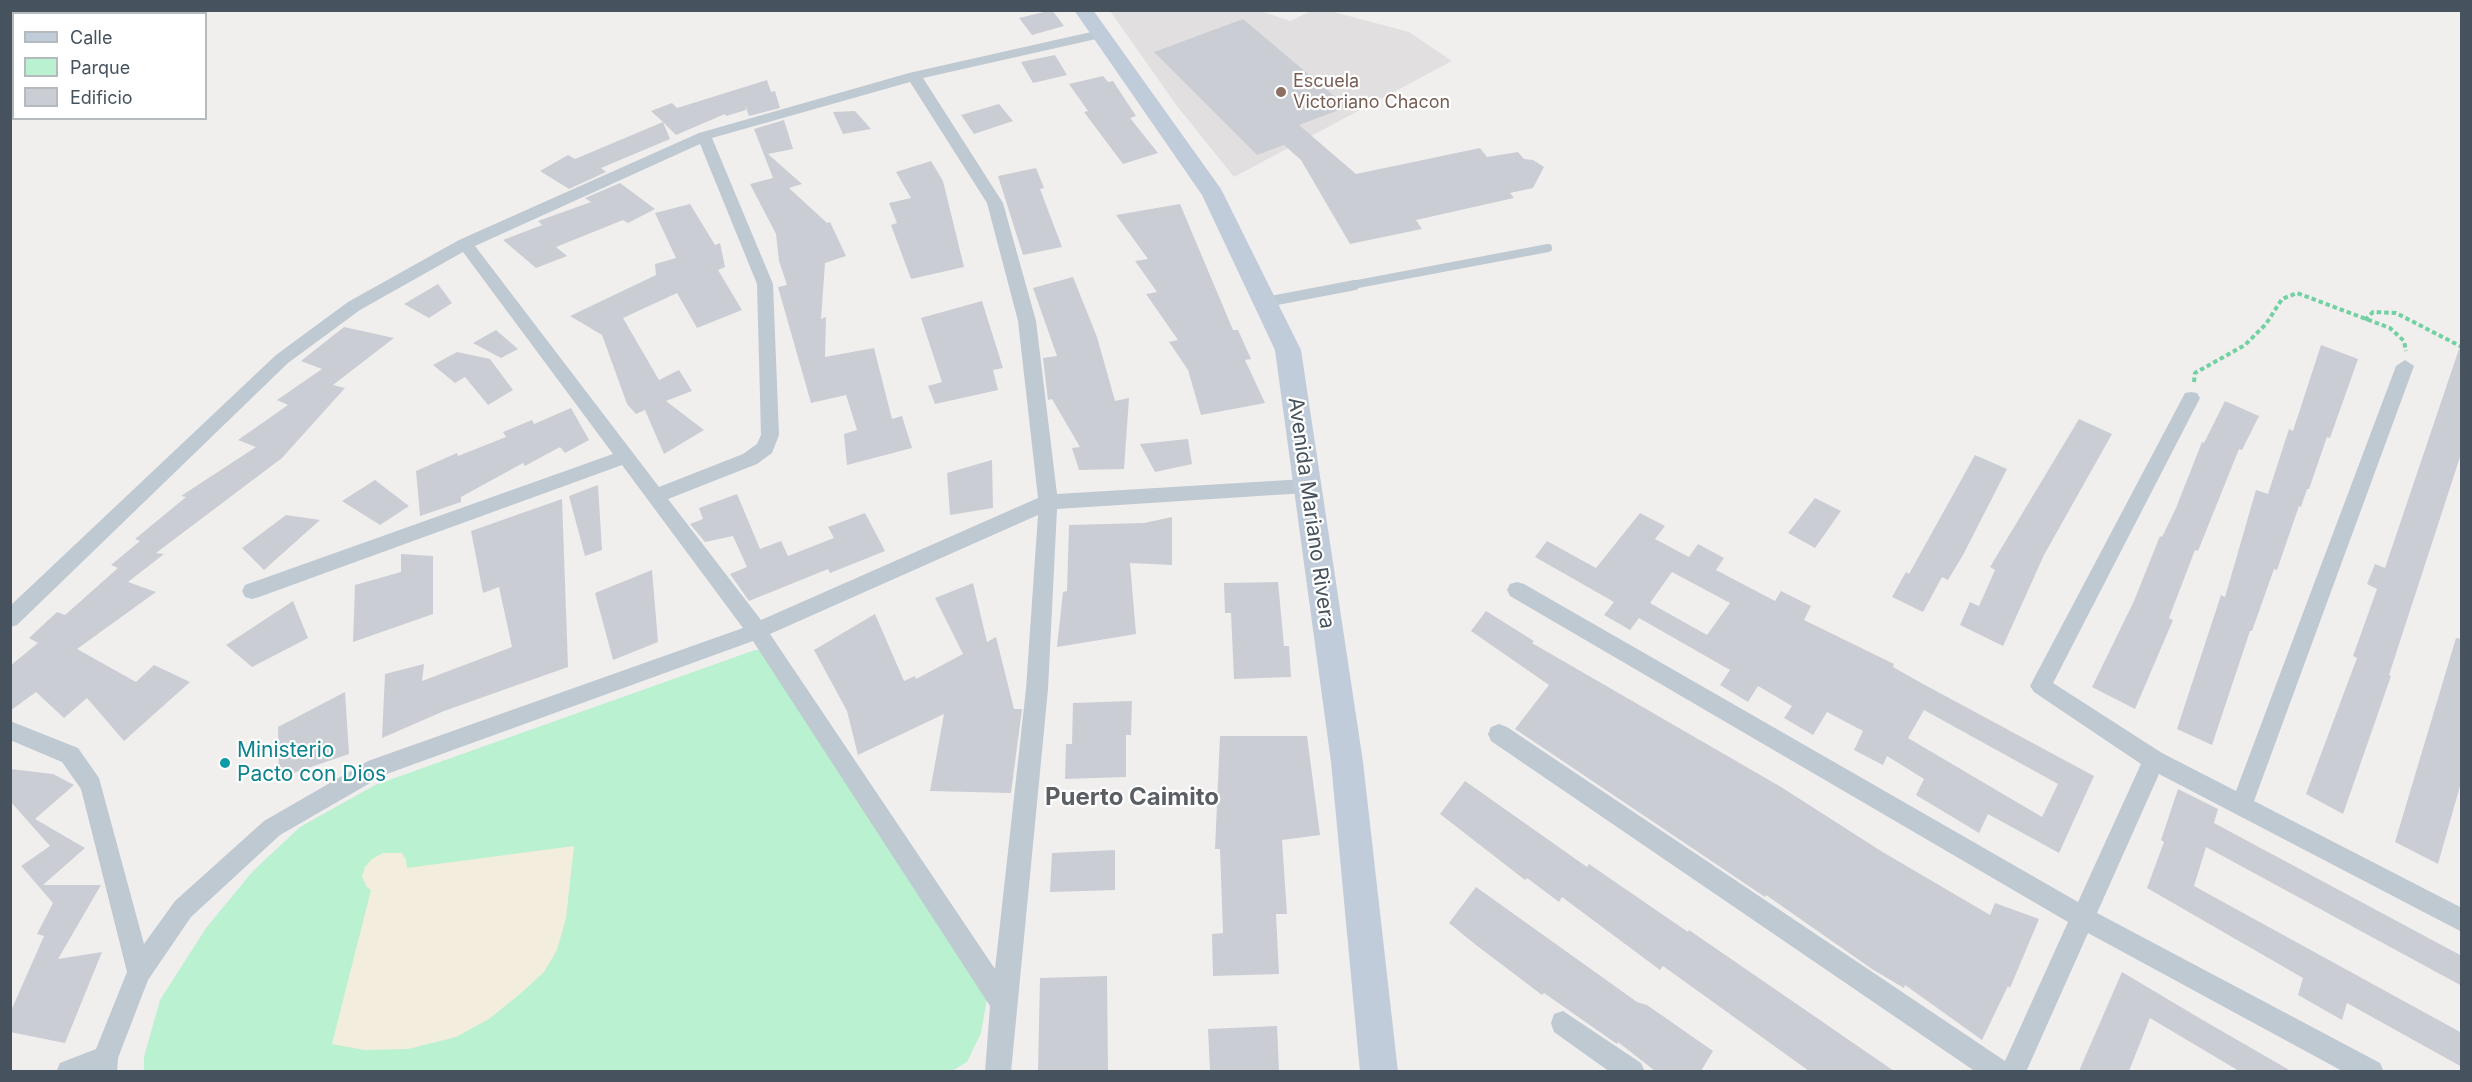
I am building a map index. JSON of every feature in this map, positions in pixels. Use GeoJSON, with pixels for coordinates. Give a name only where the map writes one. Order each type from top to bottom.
{"type":"FeatureCollection","features":[{"type":"Feature","properties":{"kind":"main road","name":"Avenida Mariano Rivera"},"geometry":{"type":"LineString","coordinates":[[1083,10],[1213,194],[1288,350],[1305,486],[1347,762],[1379,1071]]}},
{"type":"Feature","properties":{"kind":"street"},"geometry":{"type":"LineString","coordinates":[[10,619],[282,359],[354,306],[465,244],[704,136],[914,76],[1100,34]]}},
{"type":"Feature","properties":{"kind":"street"},"geometry":{"type":"LineString","coordinates":[[914,76],[995,203],[1027,321],[1048,502],[1037,689],[1003,1003],[998,1071]]}},
{"type":"Feature","properties":{"kind":"street"},"geometry":{"type":"LineString","coordinates":[[655,498],[750,459],[765,448],[770,435],[765,284],[704,136]]}},
{"type":"Feature","properties":{"kind":"street"},"geometry":{"type":"LineString","coordinates":[[465,244],[757,631],[1003,1003]]}},
{"type":"Feature","properties":{"kind":"street"},"geometry":{"type":"LineString","coordinates":[[2242,804],[2405,366]]}},
{"type":"Feature","properties":{"kind":"street"},"geometry":{"type":"LineString","coordinates":[[2191,398],[2041,686],[2154,760],[2462,921]]}},
{"type":"Feature","properties":{"kind":"street"},"geometry":{"type":"LineString","coordinates":[[252,591],[625,457]]}},
{"type":"Feature","properties":{"kind":"street"},"geometry":{"type":"LineString","coordinates":[[69,1071],[105,1064],[139,972],[183,909],[272,828],[376,768],[757,631],[1048,502],[1305,486]]}},
{"type":"Feature","properties":{"kind":"street"},"geometry":{"type":"LineString","coordinates":[[1517,590],[2083,918],[2371,1071]]}},
{"type":"Feature","properties":{"kind":"street"},"geometry":{"type":"LineString","coordinates":[[10,730],[70,755],[91,785],[139,972]]}},
{"type":"Feature","properties":{"kind":"street"},"geometry":{"type":"LineString","coordinates":[[1499,734],[1999,1071]]}},
{"type":"Feature","properties":{"kind":"street"},"geometry":{"type":"LineString","coordinates":[[2013,1071],[2154,760]]}},
{"type":"Feature","properties":{"kind":"street"},"geometry":{"type":"LineString","coordinates":[[1563,1023],[1632,1071]]}},
{"type":"Feature","properties":{"kind":"lane"},"geometry":{"type":"LineString","coordinates":[[1266,302],[1548,248]]}},
{"type":"Feature","properties":{"kind":"path"},"geometry":{"type":"LineString","coordinates":[[2191,398],[2195,373],[2245,345],[2266,324],[2282,298],[2297,293],[2322,300],[2365,320],[2390,328],[2404,341],[2405,366]]}},
{"type":"Feature","properties":{"kind":"path"},"geometry":{"type":"LineString","coordinates":[[2365,320],[2373,312],[2396,313],[2462,347]]}},
{"type":"Feature","properties":{"kind":"shaded area","name":"Escuela Victoriano Chacon"},"geometry":{"type":"Polygon","coordinates":[[[1110,11],[1261,11],[1290,21],[1311,11],[1330,11],[1409,32],[1452,61],[1234,177],[1177,106],[1110,11]]]}},
{"type":"Feature","properties":{"kind":"green space"},"geometry":{"type":"Polygon","coordinates":[[[11,10],[170,10],[168,12],[12,12],[11,106],[11,10]]]}},
{"type":"Feature","properties":{"kind":"green space"},"geometry":{"type":"Polygon","coordinates":[[[755,650],[772,650],[988,994],[981,1033],[967,1062],[952,1071],[144,1072],[144,1057],[160,1000],[206,928],[253,871],[300,827],[375,785],[755,650]]]}},
{"type":"Feature","properties":{"kind":"sand"},"geometry":{"type":"Polygon","coordinates":[[[574,846],[566,918],[557,950],[544,972],[520,994],[489,1019],[456,1037],[408,1049],[364,1050],[332,1044],[371,890],[366,886],[362,877],[365,867],[372,859],[383,853],[402,853],[407,868],[574,846]]]}},
{"type":"Feature","properties":{"kind":"building"},"geometry":{"type":"Polygon","coordinates":[[[1052,10],[1064,26],[1032,35],[1019,18],[1052,10]]]}},
{"type":"Feature","properties":{"kind":"building"},"geometry":{"type":"Polygon","coordinates":[[[1243,19],[1347,107],[1299,125],[1356,174],[1480,148],[1487,157],[1518,152],[1524,159],[1533,160],[1544,167],[1533,188],[1510,193],[1514,198],[1416,220],[1422,229],[1350,244],[1301,160],[1284,145],[1257,155],[1154,52],[1243,19]]]}},
{"type":"Feature","properties":{"kind":"building"},"geometry":{"type":"Polygon","coordinates":[[[1055,55],[1067,75],[1033,83],[1021,62],[1055,55]]]}},
{"type":"Feature","properties":{"kind":"building"},"geometry":{"type":"Polygon","coordinates":[[[1103,76],[1108,82],[1113,81],[1136,116],[1130,118],[1158,153],[1123,164],[1084,112],[1088,111],[1069,84],[1103,76]]]}},
{"type":"Feature","properties":{"kind":"building"},"geometry":{"type":"Polygon","coordinates":[[[767,80],[771,92],[775,91],[780,108],[749,116],[745,105],[746,110],[726,116],[725,114],[676,135],[651,111],[672,103],[677,108],[767,80]]]}},
{"type":"Feature","properties":{"kind":"building"},"geometry":{"type":"Polygon","coordinates":[[[999,104],[1013,121],[974,134],[961,115],[999,104]]]}},
{"type":"Feature","properties":{"kind":"building"},"geometry":{"type":"Polygon","coordinates":[[[855,111],[871,129],[843,134],[833,112],[855,111]]]}},
{"type":"Feature","properties":{"kind":"building"},"geometry":{"type":"Polygon","coordinates":[[[784,120],[793,149],[768,154],[802,184],[789,188],[827,223],[830,222],[846,256],[825,263],[821,319],[826,317],[825,357],[874,348],[892,419],[902,416],[912,448],[847,465],[844,434],[857,430],[846,395],[811,403],[778,287],[787,285],[779,261],[776,234],[750,184],[773,178],[754,129],[784,120]]]}},
{"type":"Feature","properties":{"kind":"building"},"geometry":{"type":"Polygon","coordinates":[[[663,122],[670,139],[601,168],[606,172],[569,189],[540,171],[568,155],[575,159],[663,122]]]}},
{"type":"Feature","properties":{"kind":"building"},"geometry":{"type":"Polygon","coordinates":[[[931,161],[943,181],[964,267],[911,279],[891,225],[897,223],[889,203],[911,198],[896,172],[931,161]]]}},
{"type":"Feature","properties":{"kind":"building"},"geometry":{"type":"Polygon","coordinates":[[[1036,168],[1044,188],[1040,189],[1062,247],[1023,255],[998,176],[1036,168]]]}},
{"type":"Feature","properties":{"kind":"building"},"geometry":{"type":"Polygon","coordinates":[[[620,183],[655,209],[628,223],[623,220],[556,247],[567,256],[536,268],[503,240],[542,225],[538,221],[591,202],[585,198],[620,183]]]}},
{"type":"Feature","properties":{"kind":"building"},"geometry":{"type":"Polygon","coordinates":[[[690,204],[715,245],[720,243],[725,267],[718,270],[742,310],[697,328],[677,293],[623,318],[659,380],[679,370],[692,391],[666,401],[704,430],[664,454],[645,410],[636,414],[627,404],[602,335],[570,316],[656,275],[655,264],[676,258],[655,213],[690,204]]]}},
{"type":"Feature","properties":{"kind":"building"},"geometry":{"type":"Polygon","coordinates":[[[1180,204],[1233,330],[1238,330],[1251,359],[1245,360],[1265,403],[1201,415],[1188,370],[1169,342],[1178,340],[1146,294],[1157,292],[1135,261],[1148,259],[1116,215],[1180,204]]]}},
{"type":"Feature","properties":{"kind":"building"},"geometry":{"type":"Polygon","coordinates":[[[1073,277],[1097,337],[1115,401],[1129,398],[1124,469],[1079,470],[1072,448],[1080,447],[1052,399],[1048,400],[1043,358],[1057,356],[1033,288],[1073,277]]]}},
{"type":"Feature","properties":{"kind":"building"},"geometry":{"type":"Polygon","coordinates":[[[438,284],[452,303],[429,318],[404,304],[438,284]]]}},
{"type":"Feature","properties":{"kind":"building"},"geometry":{"type":"Polygon","coordinates":[[[982,301],[1003,368],[993,370],[998,390],[935,404],[928,386],[942,382],[921,318],[982,301]]]}},
{"type":"Feature","properties":{"kind":"building"},"geometry":{"type":"Polygon","coordinates":[[[344,327],[394,338],[333,385],[345,388],[282,458],[156,553],[164,554],[128,582],[156,592],[77,649],[136,682],[154,665],[190,682],[124,741],[87,698],[64,718],[36,692],[10,711],[10,666],[38,643],[29,638],[57,612],[65,615],[118,568],[111,565],[140,541],[135,539],[186,497],[181,496],[256,447],[238,440],[288,405],[277,400],[322,369],[301,361],[344,327]]]}},
{"type":"Feature","properties":{"kind":"building"},"geometry":{"type":"Polygon","coordinates":[[[496,330],[518,349],[501,358],[473,343],[496,330]]]}},
{"type":"Feature","properties":{"kind":"building"},"geometry":{"type":"Polygon","coordinates":[[[2321,345],[2358,359],[2330,438],[2327,437],[2309,489],[2307,489],[2301,507],[2299,506],[2277,570],[2274,569],[2252,631],[2250,631],[2212,745],[2177,729],[2221,595],[2225,597],[2256,490],[2268,494],[2289,429],[2293,431],[2321,345]]]}},
{"type":"Feature","properties":{"kind":"building"},"geometry":{"type":"Polygon","coordinates":[[[2459,349],[2462,350],[2462,451],[2389,675],[2391,676],[2343,814],[2306,794],[2357,658],[2353,656],[2377,589],[2367,584],[2375,564],[2385,568],[2459,349]]]}},
{"type":"Feature","properties":{"kind":"building"},"geometry":{"type":"Polygon","coordinates":[[[457,352],[490,359],[513,390],[488,405],[465,377],[455,383],[433,365],[457,352]]]}},
{"type":"Feature","properties":{"kind":"building"},"geometry":{"type":"Polygon","coordinates":[[[2225,401],[2259,416],[2242,450],[2239,449],[2198,551],[2195,550],[2169,618],[2173,620],[2135,709],[2092,687],[2134,601],[2160,536],[2162,537],[2176,508],[2202,442],[2204,443],[2225,401]]]}},
{"type":"Feature","properties":{"kind":"building"},"geometry":{"type":"Polygon","coordinates":[[[571,408],[589,440],[565,453],[560,447],[525,466],[523,463],[461,497],[461,502],[420,516],[416,471],[457,453],[458,456],[506,437],[503,432],[532,420],[534,424],[571,408]]]}},
{"type":"Feature","properties":{"kind":"building"},"geometry":{"type":"Polygon","coordinates":[[[2079,419],[2112,434],[2044,555],[2003,646],[1960,625],[1970,602],[1979,606],[1995,570],[1990,567],[2079,419]]]}},
{"type":"Feature","properties":{"kind":"building"},"geometry":{"type":"Polygon","coordinates":[[[1188,439],[1192,464],[1155,472],[1140,444],[1188,439]]]}},
{"type":"Feature","properties":{"kind":"building"},"geometry":{"type":"Polygon","coordinates":[[[1975,455],[2007,469],[1963,555],[1948,580],[1942,577],[1923,612],[1892,597],[1906,572],[1909,574],[1975,455]]]}},
{"type":"Feature","properties":{"kind":"building"},"geometry":{"type":"Polygon","coordinates":[[[992,460],[993,508],[950,515],[947,473],[992,460]]]}},
{"type":"Feature","properties":{"kind":"building"},"geometry":{"type":"Polygon","coordinates":[[[375,480],[409,506],[380,525],[342,501],[375,480]]]}},
{"type":"Feature","properties":{"kind":"building"},"geometry":{"type":"Polygon","coordinates":[[[598,485],[602,550],[585,556],[569,496],[598,485]]]}},
{"type":"Feature","properties":{"kind":"building"},"geometry":{"type":"Polygon","coordinates":[[[737,494],[760,549],[781,541],[788,556],[834,538],[828,527],[865,513],[885,551],[830,573],[828,569],[749,601],[730,574],[747,567],[733,536],[705,542],[690,524],[703,519],[699,508],[737,494]]]}},
{"type":"Feature","properties":{"kind":"building"},"geometry":{"type":"Polygon","coordinates":[[[1815,498],[1841,511],[1815,548],[1788,533],[1815,498]]]}},
{"type":"Feature","properties":{"kind":"building"},"geometry":{"type":"Polygon","coordinates":[[[562,499],[568,667],[444,711],[382,738],[385,674],[424,664],[422,681],[512,647],[499,587],[483,593],[471,531],[562,499]]]}},
{"type":"Feature","properties":{"kind":"building"},"geometry":{"type":"Polygon","coordinates":[[[1640,513],[1665,526],[1655,539],[1689,557],[1698,544],[1724,558],[1716,570],[1775,601],[1781,591],[1811,606],[1804,620],[1894,664],[1893,667],[1923,684],[2094,776],[2059,853],[1988,814],[1979,833],[1916,795],[1924,779],[1887,756],[1883,765],[1854,750],[1863,731],[1827,712],[1813,735],[1784,718],[1792,706],[1758,686],[1748,702],[1720,685],[1730,670],[1639,618],[1630,630],[1604,615],[1614,602],[1535,557],[1547,541],[1596,568],[1640,513]],[[1672,572],[1650,603],[1707,635],[1730,603],[1672,572]],[[1924,710],[1908,738],[2042,817],[2058,784],[1924,710]]]}},
{"type":"Feature","properties":{"kind":"building"},"geometry":{"type":"Polygon","coordinates":[[[286,515],[320,520],[264,570],[242,548],[286,515]]]}},
{"type":"Feature","properties":{"kind":"building"},"geometry":{"type":"Polygon","coordinates":[[[1172,517],[1172,565],[1130,563],[1136,634],[1057,647],[1063,592],[1067,591],[1069,525],[1144,523],[1172,517]]]}},
{"type":"Feature","properties":{"kind":"building"},"geometry":{"type":"Polygon","coordinates":[[[401,554],[433,556],[433,614],[353,642],[355,585],[401,572],[401,554]]]}},
{"type":"Feature","properties":{"kind":"building"},"geometry":{"type":"Polygon","coordinates":[[[652,570],[658,642],[613,660],[595,593],[652,570]]]}},
{"type":"Feature","properties":{"kind":"building"},"geometry":{"type":"Polygon","coordinates":[[[1278,582],[1284,646],[1289,646],[1291,677],[1234,679],[1231,613],[1225,613],[1224,583],[1278,582]]]}},
{"type":"Feature","properties":{"kind":"building"},"geometry":{"type":"Polygon","coordinates":[[[973,583],[987,642],[996,637],[1014,709],[1022,709],[1011,793],[930,791],[944,714],[858,755],[847,711],[814,650],[875,614],[904,681],[915,676],[916,679],[963,654],[935,598],[973,583]]]}},
{"type":"Feature","properties":{"kind":"building"},"geometry":{"type":"Polygon","coordinates":[[[293,601],[308,638],[252,667],[226,645],[293,601]]]}},
{"type":"Feature","properties":{"kind":"building"},"geometry":{"type":"Polygon","coordinates":[[[1486,611],[1534,641],[1532,643],[1781,787],[1881,851],[1990,915],[1995,903],[2039,919],[2010,988],[2008,986],[1982,1040],[1905,985],[1904,988],[1872,969],[1766,895],[1765,897],[1515,729],[1549,685],[1471,631],[1486,611]]]}},
{"type":"Feature","properties":{"kind":"building"},"geometry":{"type":"Polygon","coordinates":[[[2456,638],[2462,639],[2462,779],[2438,864],[2395,842],[2456,638]]]}},
{"type":"Feature","properties":{"kind":"building"},"geometry":{"type":"Polygon","coordinates":[[[345,692],[349,754],[279,778],[278,727],[345,692]]]}},
{"type":"Feature","properties":{"kind":"building"},"geometry":{"type":"Polygon","coordinates":[[[1132,701],[1131,735],[1126,735],[1126,777],[1065,779],[1066,744],[1072,744],[1073,703],[1132,701]]]}},
{"type":"Feature","properties":{"kind":"building"},"geometry":{"type":"Polygon","coordinates":[[[1220,736],[1307,736],[1320,835],[1282,840],[1287,914],[1276,914],[1279,974],[1213,976],[1212,934],[1223,933],[1220,849],[1215,849],[1220,736]]]}},
{"type":"Feature","properties":{"kind":"building"},"geometry":{"type":"Polygon","coordinates":[[[10,769],[53,774],[74,785],[35,819],[85,848],[43,885],[101,885],[58,959],[102,952],[65,1043],[10,1032],[10,1013],[44,936],[37,934],[53,903],[21,866],[50,846],[10,801],[10,769]]]}},
{"type":"Feature","properties":{"kind":"building"},"geometry":{"type":"Polygon","coordinates":[[[1465,781],[1587,867],[1589,864],[1688,932],[1689,930],[1894,1071],[1809,1071],[1663,966],[1660,970],[1562,897],[1559,902],[1527,878],[1525,880],[1440,814],[1465,781]]]}},
{"type":"Feature","properties":{"kind":"building"},"geometry":{"type":"Polygon","coordinates":[[[2178,789],[2218,809],[2214,823],[2462,956],[2462,986],[2206,847],[2194,886],[2462,1033],[2462,1067],[2347,1003],[2342,1020],[2298,995],[2303,978],[2147,888],[2164,842],[2161,840],[2178,789]]]}},
{"type":"Feature","properties":{"kind":"building"},"geometry":{"type":"Polygon","coordinates":[[[1115,850],[1115,890],[1050,892],[1052,853],[1115,850]]]}},
{"type":"Feature","properties":{"kind":"building"},"geometry":{"type":"Polygon","coordinates":[[[1476,887],[1637,1002],[1647,1005],[1713,1051],[1701,1071],[1655,1071],[1618,1042],[1617,1044],[1544,993],[1542,995],[1449,923],[1476,887]]]}},
{"type":"Feature","properties":{"kind":"building"},"geometry":{"type":"Polygon","coordinates":[[[2122,972],[2291,1071],[2239,1071],[2150,1018],[2129,1071],[2079,1071],[2122,972]]]}},
{"type":"Feature","properties":{"kind":"building"},"geometry":{"type":"Polygon","coordinates":[[[1107,976],[1108,1071],[1038,1071],[1040,978],[1107,976]]]}},
{"type":"Feature","properties":{"kind":"building"},"geometry":{"type":"Polygon","coordinates":[[[1277,1026],[1279,1071],[1210,1071],[1208,1029],[1277,1026]]]}},
{"type":"Feature","properties":{"kind":"place","name":"Escuela Victoriano Chacon"},"geometry":{"type":"Point","coordinates":[1281,92]}},
{"type":"Feature","properties":{"kind":"place","name":"Ministerio Pacto con Dios"},"geometry":{"type":"Point","coordinates":[225,763]}},
{"type":"Feature","properties":{"kind":"district","name":"Puerto Caimito"},"geometry":{"type":"Point","coordinates":[1132,798]}}]}
